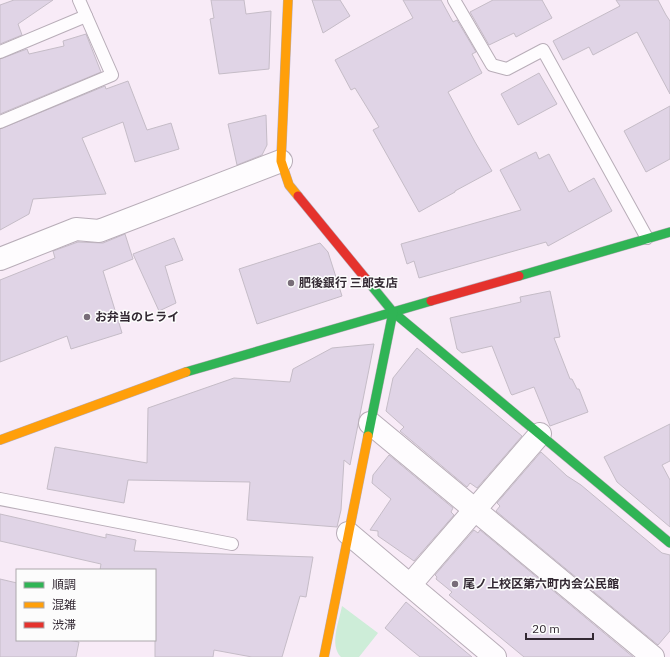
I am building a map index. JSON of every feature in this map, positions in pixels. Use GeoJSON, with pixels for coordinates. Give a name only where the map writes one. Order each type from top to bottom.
{"type":"FeatureCollection","features":[{"type":"Feature","properties":{"kind":"street"},"geometry":{"type":"LineString","coordinates":[[288,0],[281,161],[288,185],[393,312],[670,543]]}},
{"type":"Feature","properties":{"kind":"street"},"geometry":{"type":"LineString","coordinates":[[0,259],[76,229],[99,232],[281,161]]}},
{"type":"Feature","properties":{"kind":"street"},"geometry":{"type":"LineString","coordinates":[[0,440],[189,371],[670,232]]}},
{"type":"Feature","properties":{"kind":"street"},"geometry":{"type":"LineString","coordinates":[[324,657],[393,312]]}},
{"type":"Feature","properties":{"kind":"street"},"geometry":{"type":"LineString","coordinates":[[370,423],[653,657]]}},
{"type":"Feature","properties":{"kind":"street"},"geometry":{"type":"LineString","coordinates":[[410,585],[540,434]]}},
{"type":"Feature","properties":{"kind":"street"},"geometry":{"type":"LineString","coordinates":[[348,533],[495,657]]}},
{"type":"Feature","properties":{"kind":"street"},"geometry":{"type":"LineString","coordinates":[[664,657],[670,649]]}},
{"type":"Feature","properties":{"kind":"lane"},"geometry":{"type":"LineString","coordinates":[[0,122],[112,75],[79,0]]}},
{"type":"Feature","properties":{"kind":"lane"},"geometry":{"type":"LineString","coordinates":[[454,0],[492,65],[507,69],[542,50],[647,238]]}},
{"type":"Feature","properties":{"kind":"lane"},"geometry":{"type":"LineString","coordinates":[[0,52],[86,16]]}},
{"type":"Feature","properties":{"kind":"lane"},"geometry":{"type":"LineString","coordinates":[[0,499],[232,544]]}},
{"type":"Feature","properties":{"kind":"green space"},"geometry":{"type":"Polygon","coordinates":[[[342,606],[378,633],[359,657],[341,657],[337,652],[335,640],[342,606]]]}},
{"type":"Feature","properties":{"kind":"building"},"geometry":{"type":"Polygon","coordinates":[[[14,0],[53,0],[18,24],[22,35],[0,44],[0,5],[14,0]]]}},
{"type":"Feature","properties":{"kind":"building"},"geometry":{"type":"Polygon","coordinates":[[[211,0],[244,0],[246,14],[271,11],[269,69],[219,74],[210,19],[214,18],[211,0]]]}},
{"type":"Feature","properties":{"kind":"building"},"geometry":{"type":"Polygon","coordinates":[[[312,0],[340,0],[350,16],[323,33],[312,0]]]}},
{"type":"Feature","properties":{"kind":"building"},"geometry":{"type":"Polygon","coordinates":[[[403,0],[441,0],[453,22],[457,20],[476,52],[472,54],[482,73],[448,92],[492,171],[419,212],[373,130],[379,127],[355,88],[351,90],[335,60],[413,18],[403,0]]]}},
{"type":"Feature","properties":{"kind":"building"},"geometry":{"type":"Polygon","coordinates":[[[493,0],[542,0],[552,18],[516,37],[514,33],[489,45],[470,12],[493,0]]]}},
{"type":"Feature","properties":{"kind":"building"},"geometry":{"type":"Polygon","coordinates":[[[616,0],[658,0],[670,21],[670,94],[637,32],[593,55],[589,47],[563,60],[553,41],[620,6],[616,0]]]}},
{"type":"Feature","properties":{"kind":"building"},"geometry":{"type":"Polygon","coordinates":[[[86,34],[101,72],[0,114],[0,59],[27,49],[29,54],[64,46],[63,41],[86,34]]]}},
{"type":"Feature","properties":{"kind":"building"},"geometry":{"type":"Polygon","coordinates":[[[539,73],[557,104],[518,125],[501,94],[539,73]]]}},
{"type":"Feature","properties":{"kind":"building"},"geometry":{"type":"Polygon","coordinates":[[[128,81],[147,130],[171,123],[179,149],[135,162],[123,122],[82,138],[106,194],[33,199],[29,214],[0,230],[0,129],[105,86],[106,89],[128,81]]]}},
{"type":"Feature","properties":{"kind":"building"},"geometry":{"type":"Polygon","coordinates":[[[670,106],[670,159],[646,172],[624,131],[670,106]]]}},
{"type":"Feature","properties":{"kind":"building"},"geometry":{"type":"Polygon","coordinates":[[[266,115],[267,145],[262,155],[237,165],[228,124],[266,115]]]}},
{"type":"Feature","properties":{"kind":"building"},"geometry":{"type":"Polygon","coordinates":[[[536,152],[539,159],[549,154],[569,192],[594,178],[612,211],[548,246],[546,242],[419,278],[414,261],[407,264],[401,244],[521,210],[500,170],[536,152]]]}},
{"type":"Feature","properties":{"kind":"building"},"geometry":{"type":"Polygon","coordinates":[[[125,234],[133,259],[103,271],[122,333],[71,349],[67,336],[0,362],[0,280],[55,258],[53,251],[78,242],[103,243],[125,234]]]}},
{"type":"Feature","properties":{"kind":"building"},"geometry":{"type":"Polygon","coordinates":[[[174,238],[183,260],[165,266],[176,303],[159,311],[133,254],[174,238]]]}},
{"type":"Feature","properties":{"kind":"building","name":"肥後銀行 三郎支店"},"geometry":{"type":"Polygon","coordinates":[[[320,243],[328,252],[342,296],[257,324],[239,269],[320,243]]]}},
{"type":"Feature","properties":{"kind":"building"},"geometry":{"type":"Polygon","coordinates":[[[550,291],[560,337],[554,338],[570,379],[572,379],[577,389],[579,389],[588,412],[550,426],[534,387],[512,395],[511,394],[492,346],[462,353],[457,349],[450,318],[521,302],[520,297],[550,291]]]}},
{"type":"Feature","properties":{"kind":"building"},"geometry":{"type":"Polygon","coordinates":[[[374,344],[350,465],[344,460],[341,510],[337,527],[247,520],[250,482],[128,480],[124,503],[47,489],[55,447],[147,463],[148,408],[234,378],[290,382],[293,369],[332,348],[374,344]]]}},
{"type":"Feature","properties":{"kind":"building"},"geometry":{"type":"Polygon","coordinates":[[[417,348],[522,436],[477,488],[470,483],[467,487],[400,431],[404,427],[386,411],[393,378],[417,348]]]}},
{"type":"Feature","properties":{"kind":"building"},"geometry":{"type":"Polygon","coordinates":[[[670,424],[670,461],[662,465],[670,480],[670,527],[617,482],[604,457],[670,424]]]}},
{"type":"Feature","properties":{"kind":"building"},"geometry":{"type":"Polygon","coordinates":[[[541,452],[567,476],[581,485],[662,553],[670,555],[670,631],[658,645],[496,511],[500,506],[497,503],[541,452]]]}},
{"type":"Feature","properties":{"kind":"building"},"geometry":{"type":"Polygon","coordinates":[[[389,455],[453,508],[451,512],[454,515],[414,561],[378,536],[378,531],[370,530],[391,499],[372,483],[373,475],[389,455]]]}},
{"type":"Feature","properties":{"kind":"building"},"geometry":{"type":"Polygon","coordinates":[[[0,514],[106,538],[106,534],[136,540],[134,551],[313,557],[306,597],[300,596],[282,657],[252,657],[214,650],[213,657],[155,657],[156,569],[100,569],[101,564],[0,541],[0,514]]]}},
{"type":"Feature","properties":{"kind":"building"},"geometry":{"type":"Polygon","coordinates":[[[474,530],[478,533],[480,530],[633,657],[524,657],[449,595],[452,592],[436,579],[437,577],[435,575],[474,530]]]}},
{"type":"Feature","properties":{"kind":"building"},"geometry":{"type":"Polygon","coordinates":[[[0,579],[16,583],[16,641],[79,642],[76,657],[0,657],[0,579]]]}},
{"type":"Feature","properties":{"kind":"building"},"geometry":{"type":"Polygon","coordinates":[[[406,602],[472,657],[420,657],[385,628],[406,602]]]}},
{"type":"Feature","properties":{"kind":"traffic: fast"},"geometry":{"type":"LineString","coordinates":[[519,276],[670,232]]}},
{"type":"Feature","properties":{"kind":"traffic: fast"},"geometry":{"type":"LineString","coordinates":[[366,279],[393,312],[670,543]]}},
{"type":"Feature","properties":{"kind":"traffic: fast"},"geometry":{"type":"LineString","coordinates":[[186,372],[431,301]]}},
{"type":"Feature","properties":{"kind":"traffic: fast"},"geometry":{"type":"LineString","coordinates":[[368,436],[393,312]]}},
{"type":"Feature","properties":{"kind":"traffic: slow"},"geometry":{"type":"LineString","coordinates":[[288,0],[281,161],[289,185],[298,196]]}},
{"type":"Feature","properties":{"kind":"traffic: slow"},"geometry":{"type":"LineString","coordinates":[[0,440],[186,372]]}},
{"type":"Feature","properties":{"kind":"traffic: slow"},"geometry":{"type":"LineString","coordinates":[[324,657],[368,436]]}},
{"type":"Feature","properties":{"kind":"traffic: jam"},"geometry":{"type":"LineString","coordinates":[[298,196],[366,279]]}},
{"type":"Feature","properties":{"kind":"traffic: jam"},"geometry":{"type":"LineString","coordinates":[[431,301],[519,276]]}},
{"type":"Feature","properties":{"kind":"place","name":"肥後銀行 三郎支店"},"geometry":{"type":"Point","coordinates":[291,283]}},
{"type":"Feature","properties":{"kind":"place","name":"お弁当のヒライ"},"geometry":{"type":"Point","coordinates":[87,317]}},
{"type":"Feature","properties":{"kind":"place","name":"尾ノ上校区第六町内会公民館"},"geometry":{"type":"Point","coordinates":[455,584]}}]}
